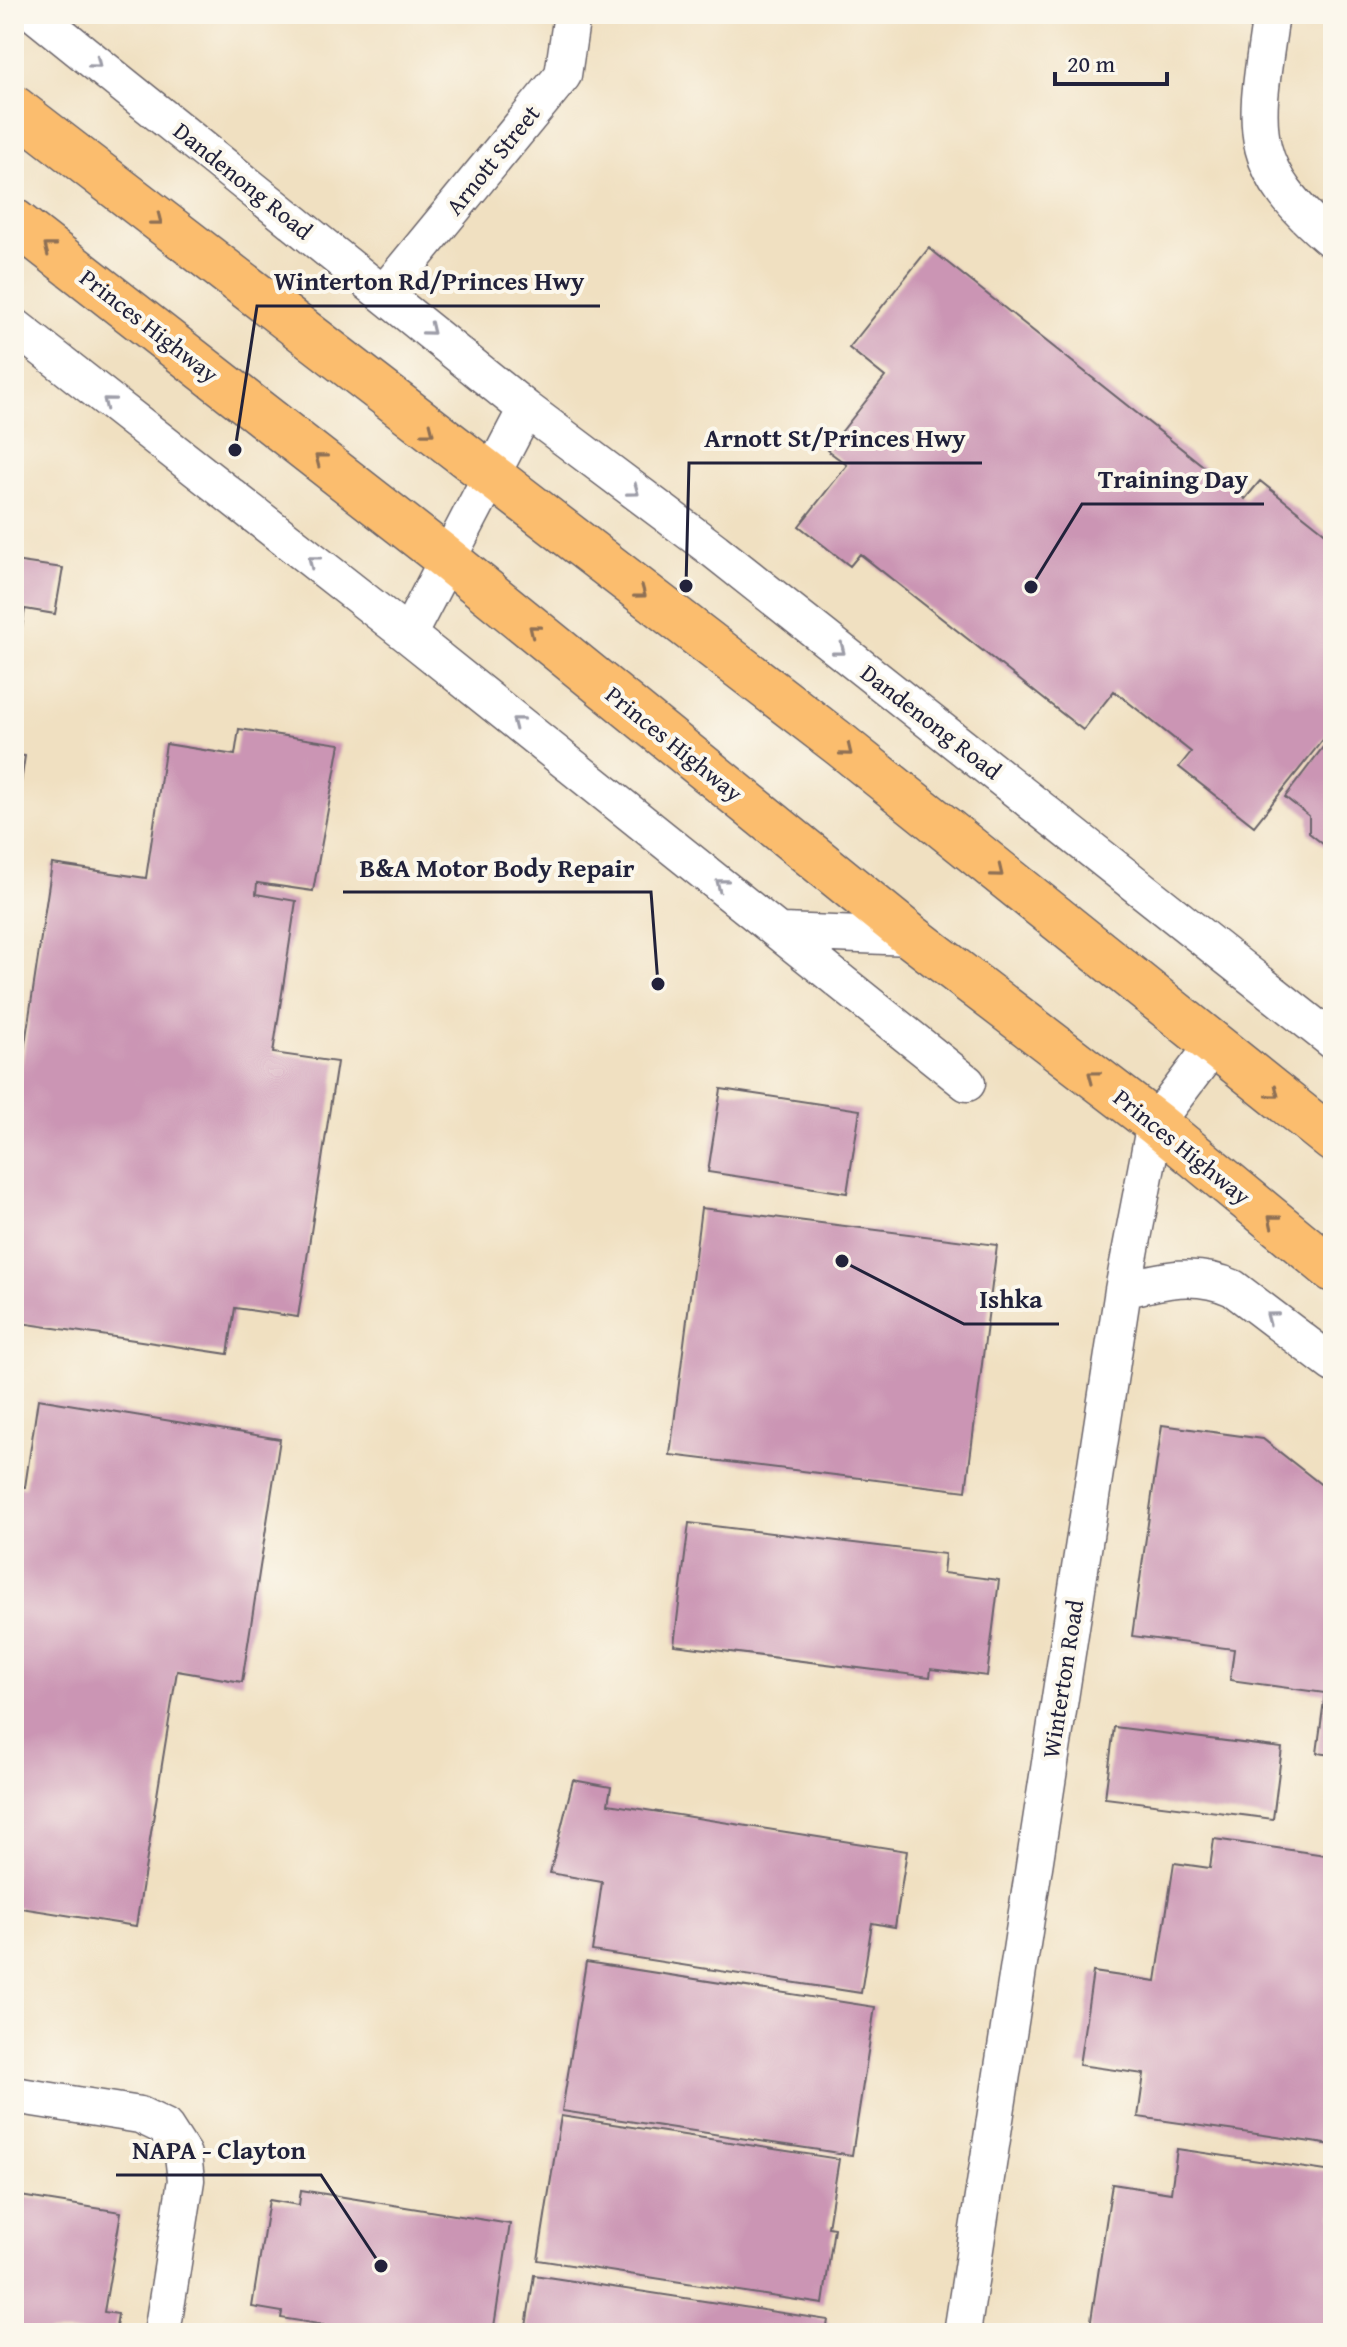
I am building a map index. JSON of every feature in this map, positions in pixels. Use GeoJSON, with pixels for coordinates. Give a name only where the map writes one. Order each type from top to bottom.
{"type":"FeatureCollection","features":[{"type":"Feature","properties":{"kind":"highway"},"geometry":{"type":"LineString","coordinates":[[14,108],[490,478],[841,745],[1333,1140]]}},
{"type":"Feature","properties":{"kind":"highway","name":"Princes Highway"},"geometry":{"type":"LineString","coordinates":[[14,221],[447,559],[912,937],[1155,1123],[1333,1270]]}},
{"type":"Feature","properties":{"kind":"street","name":"Dandenong Road"},"geometry":{"type":"LineString","coordinates":[[35,14],[526,409],[715,551],[1333,1041]]}},
{"type":"Feature","properties":{"kind":"street","name":"Arnott Street"},"geometry":{"type":"LineString","coordinates":[[384,293],[563,75],[572,14]]}},
{"type":"Feature","properties":{"kind":"street"},"geometry":{"type":"LineString","coordinates":[[1271,14],[1259,104],[1261,151],[1283,192],[1333,241]]}},
{"type":"Feature","properties":{"kind":"street"},"geometry":{"type":"LineString","coordinates":[[14,326],[782,932],[967,1083]]}},
{"type":"Feature","properties":{"kind":"street"},"geometry":{"type":"LineString","coordinates":[[408,635],[526,409]]}},
{"type":"Feature","properties":{"kind":"street"},"geometry":{"type":"LineString","coordinates":[[782,932],[912,937]]}},
{"type":"Feature","properties":{"kind":"street","name":"Winterton Road"},"geometry":{"type":"LineString","coordinates":[[962,2333],[1123,1290],[1155,1123],[1214,1045]]}},
{"type":"Feature","properties":{"kind":"street"},"geometry":{"type":"LineString","coordinates":[[1123,1290],[1164,1279],[1193,1277],[1215,1280],[1233,1288],[1333,1364]]}},
{"type":"Feature","properties":{"kind":"street"},"geometry":{"type":"LineString","coordinates":[[14,2095],[140,2115],[165,2127],[183,2155],[186,2180],[162,2333]]}},
{"type":"Feature","properties":{"kind":"building"},"geometry":{"type":"Polygon","coordinates":[[[929,248],[1245,499],[1260,481],[1333,539],[1333,727],[1254,826],[1179,767],[1191,752],[1114,691],[1083,730],[860,554],[850,566],[799,526],[847,465],[827,450],[885,377],[849,348],[929,248]]]}},
{"type":"Feature","properties":{"kind":"building"},"geometry":{"type":"Polygon","coordinates":[[[14,561],[63,568],[55,614],[25,609],[16,664],[14,561]]]}},
{"type":"Feature","properties":{"kind":"building"},"geometry":{"type":"Polygon","coordinates":[[[239,729],[340,744],[313,891],[257,883],[256,894],[296,901],[273,1053],[337,1062],[298,1317],[235,1308],[228,1354],[14,1322],[14,1117],[52,864],[146,878],[166,744],[235,755],[239,729]]]}},
{"type":"Feature","properties":{"kind":"building"},"geometry":{"type":"Polygon","coordinates":[[[1333,734],[1333,852],[1309,833],[1309,816],[1285,797],[1333,734]]]}},
{"type":"Feature","properties":{"kind":"building"},"geometry":{"type":"Polygon","coordinates":[[[14,755],[25,756],[16,817],[14,817],[14,755]]]}},
{"type":"Feature","properties":{"kind":"building"},"geometry":{"type":"Polygon","coordinates":[[[721,1089],[860,1110],[847,1193],[708,1172],[721,1089]]]}},
{"type":"Feature","properties":{"kind":"building"},"geometry":{"type":"Polygon","coordinates":[[[701,1208],[997,1245],[966,1491],[670,1455],[701,1208]]]}},
{"type":"Feature","properties":{"kind":"building"},"geometry":{"type":"Polygon","coordinates":[[[38,1399],[280,1439],[242,1682],[177,1671],[136,1926],[14,1907],[14,1485],[25,1487],[38,1399]]]}},
{"type":"Feature","properties":{"kind":"building"},"geometry":{"type":"Polygon","coordinates":[[[1162,1425],[1263,1439],[1333,1494],[1333,1755],[1317,1753],[1325,1693],[1230,1680],[1234,1649],[1132,1636],[1162,1425]]]}},
{"type":"Feature","properties":{"kind":"building"},"geometry":{"type":"Polygon","coordinates":[[[689,1523],[945,1554],[943,1573],[999,1580],[987,1676],[931,1669],[930,1677],[674,1645],[689,1523]]]}},
{"type":"Feature","properties":{"kind":"building"},"geometry":{"type":"Polygon","coordinates":[[[1114,1727],[1282,1748],[1273,1819],[1105,1798],[1114,1727]]]}},
{"type":"Feature","properties":{"kind":"building"},"geometry":{"type":"Polygon","coordinates":[[[573,1780],[611,1787],[608,1804],[907,1851],[895,1927],[872,1923],[861,1993],[592,1951],[602,1882],[550,1873],[573,1780]]]}},
{"type":"Feature","properties":{"kind":"building"},"geometry":{"type":"Polygon","coordinates":[[[1214,1839],[1333,1856],[1333,2145],[1138,2117],[1144,2074],[1079,2065],[1093,1972],[1156,1981],[1174,1863],[1210,1868],[1214,1839]]]}},
{"type":"Feature","properties":{"kind":"building"},"geometry":{"type":"Polygon","coordinates":[[[586,1962],[875,2007],[852,2155],[562,2111],[586,1962]]]}},
{"type":"Feature","properties":{"kind":"building"},"geometry":{"type":"Polygon","coordinates":[[[561,2116],[839,2159],[828,2227],[834,2228],[823,2304],[538,2260],[561,2116]]]}},
{"type":"Feature","properties":{"kind":"building"},"geometry":{"type":"Polygon","coordinates":[[[1177,2149],[1333,2172],[1333,2333],[1089,2333],[1112,2184],[1171,2193],[1177,2149]]]}},
{"type":"Feature","properties":{"kind":"building"},"geometry":{"type":"Polygon","coordinates":[[[301,2190],[510,2224],[493,2333],[330,2333],[331,2326],[281,2318],[282,2312],[252,2307],[269,2200],[299,2205],[301,2190]]]}},
{"type":"Feature","properties":{"kind":"building"},"geometry":{"type":"Polygon","coordinates":[[[14,2195],[121,2212],[104,2312],[118,2314],[115,2333],[14,2333],[14,2195]]]}},
{"type":"Feature","properties":{"kind":"building"},"geometry":{"type":"Polygon","coordinates":[[[534,2275],[828,2320],[826,2333],[525,2333],[534,2275]]]}},
{"type":"Feature","properties":{"kind":"place","name":"Winterton Rd/Princes Hwy"},"geometry":{"type":"Point","coordinates":[235,450]}},
{"type":"Feature","properties":{"kind":"place","name":"Arnott St/Princes Hwy"},"geometry":{"type":"Point","coordinates":[686,586]}},
{"type":"Feature","properties":{"kind":"place","name":"Training Day"},"geometry":{"type":"Point","coordinates":[1031,587]}},
{"type":"Feature","properties":{"kind":"place","name":"B&A Motor Body Repair"},"geometry":{"type":"Point","coordinates":[658,984]}},
{"type":"Feature","properties":{"kind":"place","name":"Ishka"},"geometry":{"type":"Point","coordinates":[842,1261]}},
{"type":"Feature","properties":{"kind":"place","name":"NAPA - Clayton"},"geometry":{"type":"Point","coordinates":[381,2266]}}]}
